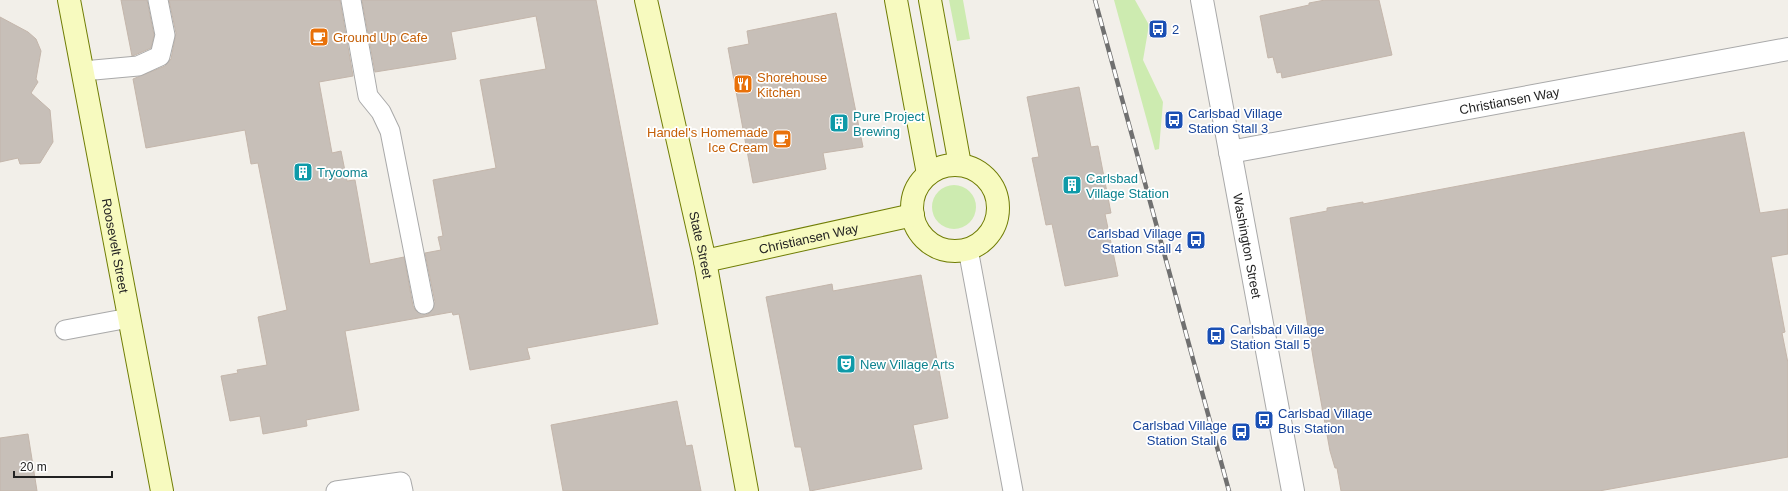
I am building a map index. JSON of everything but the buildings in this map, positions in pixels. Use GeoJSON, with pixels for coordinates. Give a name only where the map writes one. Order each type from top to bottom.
{"type":"FeatureCollection","features":[{"type":"Feature","properties":{"kind":"street","name":"Roosevelt Street"},"geometry":{"type":"LineString","coordinates":[[70,0],[162,491]]}},
{"type":"Feature","properties":{"kind":"street","name":"State Street"},"geometry":{"type":"LineString","coordinates":[[646,0],[705,261],[747,491]]}},
{"type":"Feature","properties":{"kind":"street"},"geometry":{"type":"LineString","coordinates":[[896,0],[928,174]]}},
{"type":"Feature","properties":{"kind":"street"},"geometry":{"type":"LineString","coordinates":[[930,0],[960,165]]}},
{"type":"Feature","properties":{"kind":"street","name":"Washington Street"},"geometry":{"type":"LineString","coordinates":[[1202,0],[1293,491]]}},
{"type":"Feature","properties":{"kind":"street","name":"Christiansen Way"},"geometry":{"type":"LineString","coordinates":[[1230,152],[1788,49]]}},
{"type":"Feature","properties":{"kind":"street"},"geometry":{"type":"LineString","coordinates":[[948,165],[960,165],[974,169],[986,177],[994,189],[998,204],[997,218],[991,231],[981,242],[968,249],[950,250],[933,244],[917,227],[913,215],[915,193],[920,183],[928,174],[948,165]]}},
{"type":"Feature","properties":{"kind":"street","name":"Christiansen Way"},"geometry":{"type":"LineString","coordinates":[[705,261],[913,215]]}},
{"type":"Feature","properties":{"kind":"lane"},"geometry":{"type":"LineString","coordinates":[[83,72],[138,66],[160,56],[165,35],[158,0]]}},
{"type":"Feature","properties":{"kind":"lane"},"geometry":{"type":"LineString","coordinates":[[351,0],[368,96],[381,112],[390,131],[424,304]]}},
{"type":"Feature","properties":{"kind":"lane"},"geometry":{"type":"LineString","coordinates":[[968,249],[1013,491]]}},
{"type":"Feature","properties":{"kind":"lane"},"geometry":{"type":"LineString","coordinates":[[65,330],[129,318]]}},
{"type":"Feature","properties":{"kind":"lane"},"geometry":{"type":"LineString","coordinates":[[336,491],[401,482],[402,491]]}},
{"type":"Feature","properties":{"kind":"green space"},"geometry":{"type":"Polygon","coordinates":[[[949,0],[963,0],[970,39],[957,41],[949,0]]]}},
{"type":"Feature","properties":{"kind":"green space"},"geometry":{"type":"Polygon","coordinates":[[[1114,0],[1135,0],[1149,25],[1143,60],[1163,102],[1159,149],[1155,150],[1114,0]]]}},
{"type":"Feature","properties":{"kind":"green space"},"geometry":{"type":"Polygon","coordinates":[[[950,185],[958,185],[963,186],[970,191],[975,198],[975,216],[970,223],[963,228],[950,229],[942,226],[935,219],[932,211],[932,203],[935,195],[942,188],[950,185]]]}},
{"type":"Feature","properties":{"kind":"railway"},"geometry":{"type":"LineString","coordinates":[[1095,0],[1229,491]]}},
{"type":"Feature","properties":{"kind":"place","name":"2"},"geometry":{"type":"Point","coordinates":[1158,29]}},
{"type":"Feature","properties":{"kind":"place","name":"Ground Up Cafe"},"geometry":{"type":"Point","coordinates":[319,37]}},
{"type":"Feature","properties":{"kind":"place","name":"Shorehouse Kitchen"},"geometry":{"type":"Point","coordinates":[743,84]}},
{"type":"Feature","properties":{"kind":"place","name":"Carlsbad Village Station Stall 3"},"geometry":{"type":"Point","coordinates":[1174,120]}},
{"type":"Feature","properties":{"kind":"place","name":"Pure Project Brewing"},"geometry":{"type":"Point","coordinates":[839,123]}},
{"type":"Feature","properties":{"kind":"place","name":"Handel's Homemade Ice Cream"},"geometry":{"type":"Point","coordinates":[782,139]}},
{"type":"Feature","properties":{"kind":"place","name":"Tryooma"},"geometry":{"type":"Point","coordinates":[303,172]}},
{"type":"Feature","properties":{"kind":"place","name":"Carlsbad Village Station"},"geometry":{"type":"Point","coordinates":[1072,185]}},
{"type":"Feature","properties":{"kind":"place","name":"Carlsbad Village Station Stall 4"},"geometry":{"type":"Point","coordinates":[1196,240]}},
{"type":"Feature","properties":{"kind":"place","name":"Carlsbad Village Station Stall 5"},"geometry":{"type":"Point","coordinates":[1216,336]}},
{"type":"Feature","properties":{"kind":"place","name":"New Village Arts"},"geometry":{"type":"Point","coordinates":[846,364]}},
{"type":"Feature","properties":{"kind":"place","name":"Carlsbad Village Bus Station"},"geometry":{"type":"Point","coordinates":[1264,420]}},
{"type":"Feature","properties":{"kind":"place","name":"Carlsbad Village Station Stall 6"},"geometry":{"type":"Point","coordinates":[1241,432]}}]}
